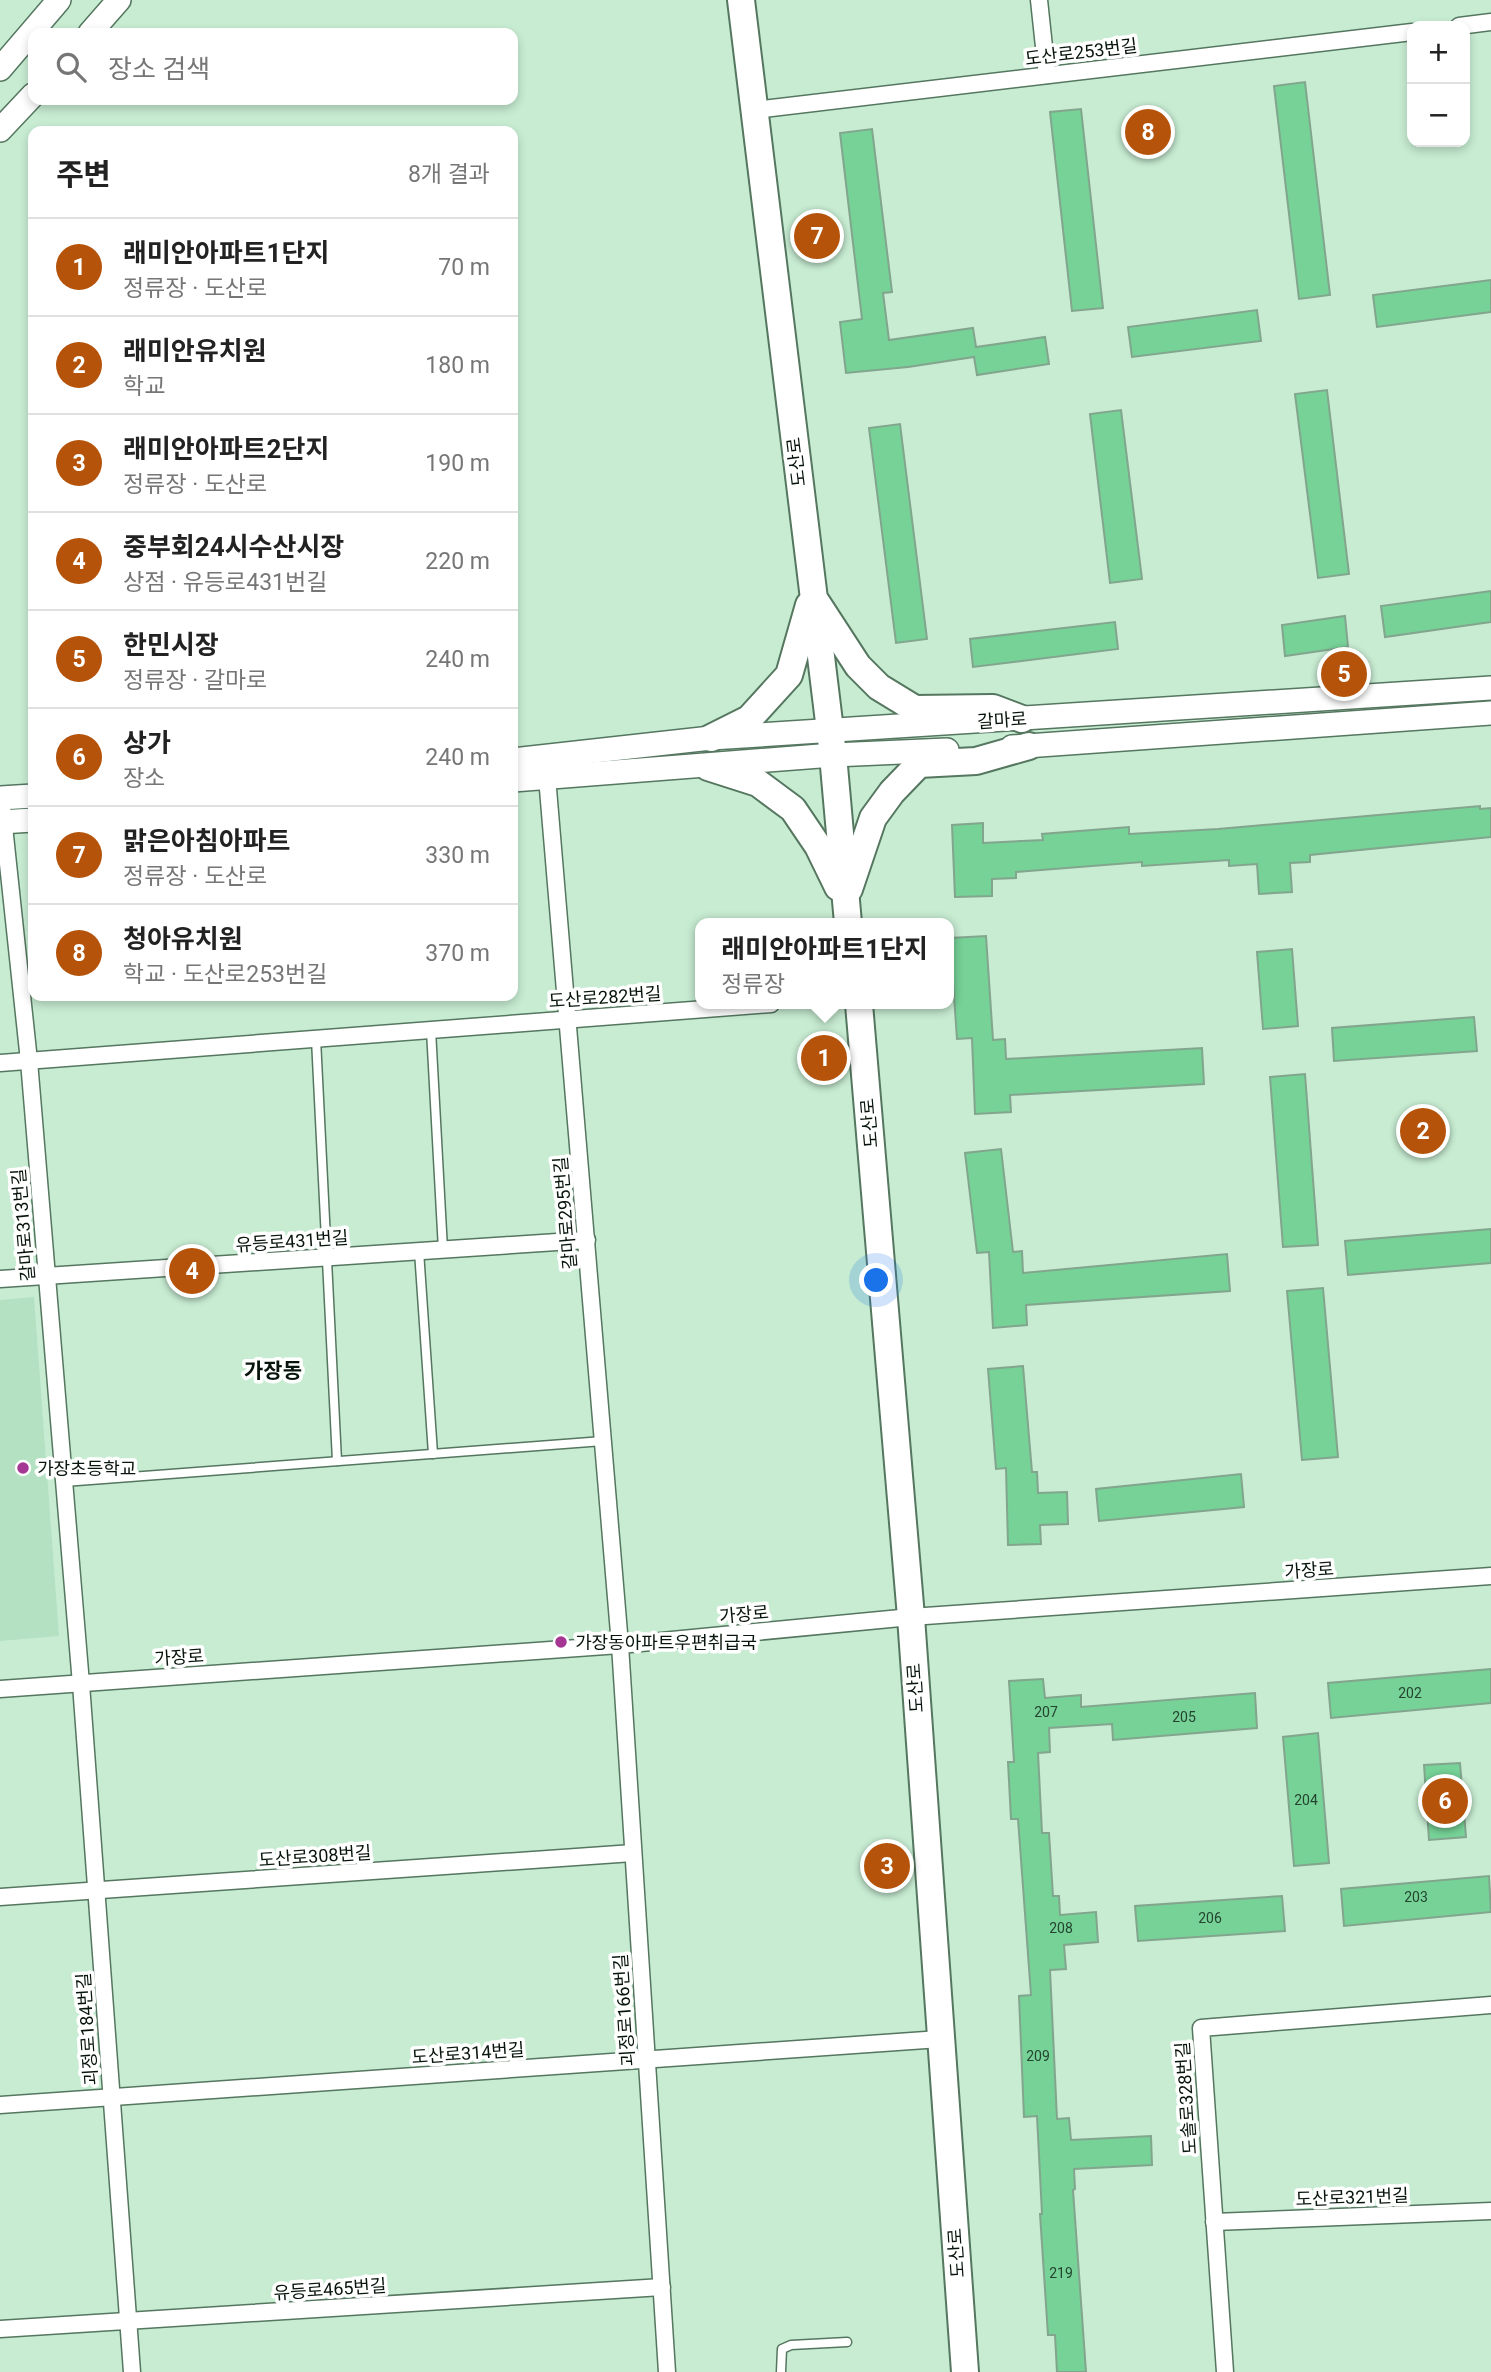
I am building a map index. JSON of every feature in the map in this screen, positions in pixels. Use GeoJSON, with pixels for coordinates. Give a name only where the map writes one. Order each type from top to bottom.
{"type":"FeatureCollection","features":[{"type":"Feature","properties":{"kind":"main road"},"geometry":{"type":"LineString","coordinates":[[36,28],[60,0]]}},
{"type":"Feature","properties":{"kind":"main road"},"geometry":{"type":"LineString","coordinates":[[94,28],[118,0]]}},
{"type":"Feature","properties":{"kind":"main road","name":"도산로"},"geometry":{"type":"LineString","coordinates":[[741,0],[831,743],[847,912]]}},
{"type":"Feature","properties":{"kind":"main road"},"geometry":{"type":"LineString","coordinates":[[0,69],[28,37]]}},
{"type":"Feature","properties":{"kind":"main road"},"geometry":{"type":"LineString","coordinates":[[0,130],[28,100]]}},
{"type":"Feature","properties":{"kind":"main road"},"geometry":{"type":"LineString","coordinates":[[812,596],[858,666],[879,687],[915,709],[993,708],[1022,719]]}},
{"type":"Feature","properties":{"kind":"main road"},"geometry":{"type":"LineString","coordinates":[[711,738],[749,719],[789,675],[812,596]]}},
{"type":"Feature","properties":{"kind":"main road","name":"갈마로"},"geometry":{"type":"LineString","coordinates":[[518,780],[708,767],[831,743],[1022,719],[1491,688]]}},
{"type":"Feature","properties":{"kind":"main road","name":"갈마로"},"geometry":{"type":"LineString","coordinates":[[518,759],[711,738],[1029,746],[1491,713]]}},
{"type":"Feature","properties":{"kind":"main road"},"geometry":{"type":"LineString","coordinates":[[847,912],[873,818],[892,792],[919,764],[976,761],[1029,746]]}},
{"type":"Feature","properties":{"kind":"main road"},"geometry":{"type":"LineString","coordinates":[[708,767],[758,783],[793,809],[818,846],[847,912]]}},
{"type":"Feature","properties":{"kind":"main road"},"geometry":{"type":"LineString","coordinates":[[1,798],[28,796]]}},
{"type":"Feature","properties":{"kind":"main road"},"geometry":{"type":"LineString","coordinates":[[2,822],[28,820]]}},
{"type":"Feature","properties":{"kind":"main road","name":"도산로"},"geometry":{"type":"LineString","coordinates":[[859,1009],[911,1617],[965,2372]]}},
{"type":"Feature","properties":{"kind":"street"},"geometry":{"type":"LineString","coordinates":[[1039,0],[1047,75]]}},
{"type":"Feature","properties":{"kind":"street"},"geometry":{"type":"LineString","coordinates":[[1470,25],[1491,22]]}},
{"type":"Feature","properties":{"kind":"street","name":"도산로253번길"},"geometry":{"type":"LineString","coordinates":[[755,110],[1407,33]]}},
{"type":"Feature","properties":{"kind":"street","name":"갈마로295번길"},"geometry":{"type":"LineString","coordinates":[[547,778],[620,1645]]}},
{"type":"Feature","properties":{"kind":"street","name":"갈마로313번길"},"geometry":{"type":"LineString","coordinates":[[1,798],[29,1061],[81,1684]]}},
{"type":"Feature","properties":{"kind":"street","name":"도산로282번길"},"geometry":{"type":"LineString","coordinates":[[0,1063],[704,1009]]}},
{"type":"Feature","properties":{"kind":"street","name":"유등로431번길"},"geometry":{"type":"LineString","coordinates":[[0,1279],[587,1240]]}},
{"type":"Feature","properties":{"kind":"street","name":"가장로"},"geometry":{"type":"LineString","coordinates":[[0,1689],[620,1645],[911,1617],[1491,1576]]}},
{"type":"Feature","properties":{"kind":"street","name":"괴정로166번길"},"geometry":{"type":"LineString","coordinates":[[620,1645],[667,2372]]}},
{"type":"Feature","properties":{"kind":"street","name":"괴정로184번길"},"geometry":{"type":"LineString","coordinates":[[81,1684],[132,2372]]}},
{"type":"Feature","properties":{"kind":"street","name":"도산로308번길"},"geometry":{"type":"LineString","coordinates":[[0,1897],[633,1853]]}},
{"type":"Feature","properties":{"kind":"street","name":"도솔로328번길"},"geometry":{"type":"LineString","coordinates":[[1225,2372],[1201,2028],[1491,2005]]}},
{"type":"Feature","properties":{"kind":"street","name":"도산로314번길"},"geometry":{"type":"LineString","coordinates":[[0,2105],[940,2039]]}},
{"type":"Feature","properties":{"kind":"street","name":"도산로321번길"},"geometry":{"type":"LineString","coordinates":[[1214,2222],[1491,2211]]}},
{"type":"Feature","properties":{"kind":"street","name":"유등로465번길"},"geometry":{"type":"LineString","coordinates":[[0,2329],[662,2287]]}},
{"type":"Feature","properties":{"kind":"lane"},"geometry":{"type":"LineString","coordinates":[[431,1030],[443,1250]]}},
{"type":"Feature","properties":{"kind":"lane"},"geometry":{"type":"LineString","coordinates":[[316,1039],[337,1461]]}},
{"type":"Feature","properties":{"kind":"lane"},"geometry":{"type":"LineString","coordinates":[[419,1251],[433,1454]]}},
{"type":"Feature","properties":{"kind":"lane"},"geometry":{"type":"LineString","coordinates":[[64,1482],[603,1441]]}},
{"type":"Feature","properties":{"kind":"lane"},"geometry":{"type":"LineString","coordinates":[[781,2372],[782,2349],[791,2345],[847,2342]]}},
{"type":"Feature","properties":{"kind":"shaded area","name":"가장초등학교"},"geometry":{"type":"Polygon","coordinates":[[[34,1297],[59,1636],[0,1641],[0,1300],[34,1297]]]}},
{"type":"Feature","properties":{"kind":"building"},"geometry":{"type":"Polygon","coordinates":[[[1305,82],[1330,295],[1299,299],[1274,86],[1305,82]]]}},
{"type":"Feature","properties":{"kind":"building"},"geometry":{"type":"Polygon","coordinates":[[[1081,109],[1103,308],[1072,311],[1050,112],[1081,109]]]}},
{"type":"Feature","properties":{"kind":"building"},"geometry":{"type":"Polygon","coordinates":[[[872,129],[892,292],[883,293],[889,340],[973,328],[976,347],[1045,337],[1049,364],[977,375],[974,357],[846,373],[840,322],[862,319],[840,133],[872,129]]]}},
{"type":"Feature","properties":{"kind":"building"},"geometry":{"type":"Polygon","coordinates":[[[1491,280],[1491,312],[1377,327],[1373,295],[1491,280]]]}},
{"type":"Feature","properties":{"kind":"building"},"geometry":{"type":"Polygon","coordinates":[[[1257,310],[1261,341],[1132,357],[1128,327],[1257,310]]]}},
{"type":"Feature","properties":{"kind":"building"},"geometry":{"type":"Polygon","coordinates":[[[1327,390],[1349,574],[1318,578],[1295,394],[1327,390]]]}},
{"type":"Feature","properties":{"kind":"building"},"geometry":{"type":"Polygon","coordinates":[[[1121,410],[1142,579],[1110,583],[1090,414],[1121,410]]]}},
{"type":"Feature","properties":{"kind":"building"},"geometry":{"type":"Polygon","coordinates":[[[900,424],[927,639],[896,643],[869,428],[900,424]]]}},
{"type":"Feature","properties":{"kind":"building"},"geometry":{"type":"Polygon","coordinates":[[[1491,591],[1491,622],[1385,637],[1381,606],[1491,591]]]}},
{"type":"Feature","properties":{"kind":"building"},"geometry":{"type":"Polygon","coordinates":[[[1345,616],[1348,647],[1285,656],[1282,625],[1345,616]]]}},
{"type":"Feature","properties":{"kind":"building"},"geometry":{"type":"Polygon","coordinates":[[[1115,622],[1118,649],[973,667],[970,639],[1115,622]]]}},
{"type":"Feature","properties":{"kind":"building"},"geometry":{"type":"Polygon","coordinates":[[[1480,806],[1480,809],[1491,808],[1491,837],[1310,855],[1310,862],[1290,863],[1292,892],[1259,894],[1257,864],[1229,866],[1229,860],[1142,866],[1142,862],[1016,872],[1016,878],[992,879],[992,896],[955,897],[952,825],[983,823],[983,843],[1043,840],[1042,834],[1129,827],[1129,834],[1218,829],[1480,806]]]}},
{"type":"Feature","properties":{"kind":"building"},"geometry":{"type":"Polygon","coordinates":[[[986,936],[993,1040],[1005,1039],[1006,1059],[1202,1048],[1204,1084],[1010,1095],[1011,1112],[975,1114],[972,1038],[957,1039],[954,938],[986,936]]]}},
{"type":"Feature","properties":{"kind":"building"},"geometry":{"type":"Polygon","coordinates":[[[1292,949],[1298,1026],[1263,1029],[1257,952],[1292,949]]]}},
{"type":"Feature","properties":{"kind":"building"},"geometry":{"type":"Polygon","coordinates":[[[1474,1017],[1477,1051],[1334,1061],[1332,1028],[1474,1017]]]}},
{"type":"Feature","properties":{"kind":"building"},"geometry":{"type":"Polygon","coordinates":[[[1305,1074],[1318,1245],[1283,1247],[1270,1077],[1305,1074]]]}},
{"type":"Feature","properties":{"kind":"building"},"geometry":{"type":"Polygon","coordinates":[[[1001,1149],[1013,1252],[1022,1251],[1023,1273],[1227,1254],[1230,1291],[1026,1305],[1027,1325],[993,1328],[989,1252],[977,1253],[965,1153],[1001,1149]]]}},
{"type":"Feature","properties":{"kind":"building"},"geometry":{"type":"Polygon","coordinates":[[[1491,1229],[1491,1263],[1348,1275],[1345,1241],[1491,1229]]]}},
{"type":"Feature","properties":{"kind":"building"},"geometry":{"type":"Polygon","coordinates":[[[1323,1288],[1338,1457],[1302,1460],[1287,1291],[1323,1288]]]}},
{"type":"Feature","properties":{"kind":"building"},"geometry":{"type":"Polygon","coordinates":[[[1023,1366],[1032,1472],[1037,1472],[1038,1493],[1067,1492],[1068,1524],[1040,1525],[1041,1544],[1008,1545],[1006,1468],[996,1469],[988,1369],[1023,1366]]]}},
{"type":"Feature","properties":{"kind":"building"},"geometry":{"type":"Polygon","coordinates":[[[1241,1474],[1244,1507],[1099,1521],[1096,1489],[1241,1474]]]}},
{"type":"Feature","properties":{"kind":"building"},"geometry":{"type":"Polygon","coordinates":[[[1491,1669],[1491,1703],[1331,1718],[1328,1683],[1491,1669]]]}},
{"type":"Feature","properties":{"kind":"building"},"geometry":{"type":"Polygon","coordinates":[[[1043,1679],[1045,1698],[1081,1695],[1081,1707],[1255,1693],[1257,1728],[1113,1740],[1112,1724],[1049,1728],[1050,1752],[1038,1753],[1042,1833],[1049,1833],[1053,1896],[1059,1896],[1060,1915],[1096,1912],[1098,1942],[1064,1945],[1066,1969],[1050,1970],[1057,2119],[1069,2118],[1071,2140],[1151,2136],[1152,2165],[1074,2169],[1073,2190],[1086,2372],[1057,2372],[1055,2335],[1048,2335],[1037,2116],[1024,2117],[1019,1996],[1031,1995],[1018,1819],[1011,1819],[1008,1762],[1014,1762],[1009,1681],[1043,1679]]]}},
{"type":"Feature","properties":{"kind":"building"},"geometry":{"type":"Polygon","coordinates":[[[1318,1733],[1329,1863],[1294,1866],[1283,1737],[1318,1733]]]}},
{"type":"Feature","properties":{"kind":"building"},"geometry":{"type":"Polygon","coordinates":[[[1460,1763],[1466,1837],[1429,1840],[1424,1765],[1460,1763]]]}},
{"type":"Feature","properties":{"kind":"building"},"geometry":{"type":"Polygon","coordinates":[[[1489,1876],[1491,1912],[1344,1926],[1341,1889],[1489,1876]]]}},
{"type":"Feature","properties":{"kind":"building"},"geometry":{"type":"Polygon","coordinates":[[[1282,1896],[1285,1931],[1138,1941],[1135,1906],[1282,1896]]]}},
{"type":"Feature","properties":{"kind":"place","name":"청아유치원"},"geometry":{"type":"Point","coordinates":[1148,132]}},
{"type":"Feature","properties":{"kind":"place","name":"맑은아침아파트"},"geometry":{"type":"Point","coordinates":[817,236]}},
{"type":"Feature","properties":{"kind":"place","name":"한민시장"},"geometry":{"type":"Point","coordinates":[1344,674]}},
{"type":"Feature","properties":{"kind":"place","name":"래미안아파트1단지"},"geometry":{"type":"Point","coordinates":[824,1058]}},
{"type":"Feature","properties":{"kind":"place","name":"래미안유치원"},"geometry":{"type":"Point","coordinates":[1423,1131]}},
{"type":"Feature","properties":{"kind":"place","name":"중부회24시수산시장"},"geometry":{"type":"Point","coordinates":[192,1271]}},
{"type":"Feature","properties":{"kind":"place","name":"가장초등학교"},"geometry":{"type":"Point","coordinates":[23,1468]}},
{"type":"Feature","properties":{"kind":"place","name":"가장동아파트우편취급국"},"geometry":{"type":"Point","coordinates":[561,1642]}},
{"type":"Feature","properties":{"kind":"place","name":"상가"},"geometry":{"type":"Point","coordinates":[1445,1801]}},
{"type":"Feature","properties":{"kind":"place","name":"래미안아파트2단지"},"geometry":{"type":"Point","coordinates":[887,1866]}},
{"type":"Feature","properties":{"kind":"district","name":"가장동"},"geometry":{"type":"Point","coordinates":[273,1371]}}]}
